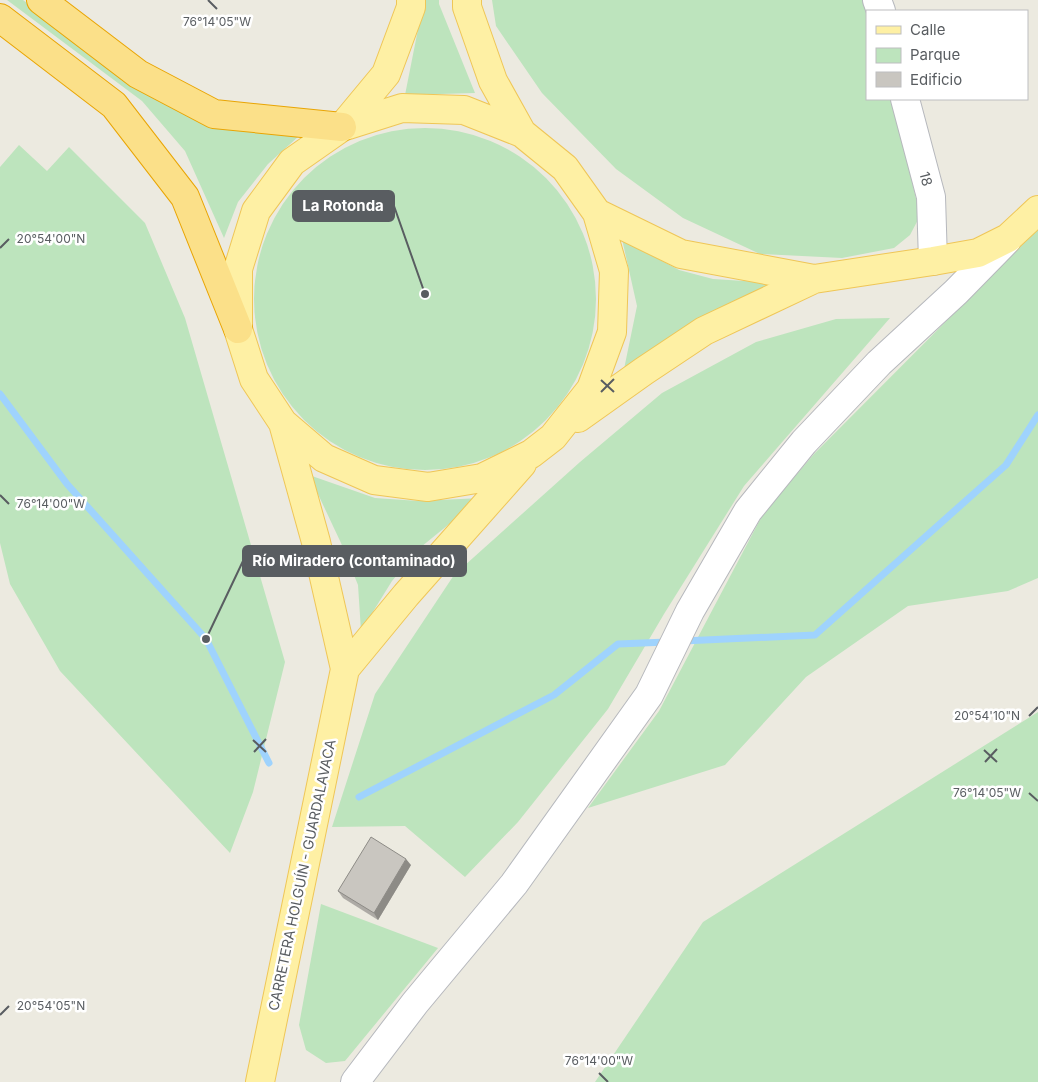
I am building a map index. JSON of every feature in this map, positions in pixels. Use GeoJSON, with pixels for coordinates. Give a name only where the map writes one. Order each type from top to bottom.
{"type":"FeatureCollection","features":[{"type":"Feature","properties":{"kind":"highway"},"geometry":{"type":"LineString","coordinates":[[41,0],[138,74],[214,114],[342,127]]}},
{"type":"Feature","properties":{"kind":"highway"},"geometry":{"type":"LineString","coordinates":[[0,18],[114,105],[186,197],[238,329]]}},
{"type":"Feature","properties":{"kind":"main road"},"geometry":{"type":"LineString","coordinates":[[411,0],[411,7],[386,74],[342,127],[292,162],[256,211],[238,269],[238,329],[254,379],[283,423],[324,458],[374,480],[428,487],[482,478],[531,454],[704,331],[814,279],[933,261],[978,252],[1008,238],[1038,210]]}},
{"type":"Feature","properties":{"kind":"main road"},"geometry":{"type":"LineString","coordinates":[[467,0],[466,7],[493,81],[522,133]]}},
{"type":"Feature","properties":{"kind":"main road"},"geometry":{"type":"LineString","coordinates":[[342,127],[402,108],[464,110],[522,133],[565,168],[597,214],[614,272],[612,332],[591,389],[553,437]]}},
{"type":"Feature","properties":{"kind":"main road"},"geometry":{"type":"LineString","coordinates":[[597,214],[681,254],[814,279]]}},
{"type":"Feature","properties":{"kind":"main road","name":"CARRETERA HOLGUÍN - GUARDALAVACA"},"geometry":{"type":"LineString","coordinates":[[260,1082],[345,669],[316,542],[283,423]]}},
{"type":"Feature","properties":{"kind":"main road","name":"CARRETERA HOLGUÍN - GUARDALAVACA"},"geometry":{"type":"LineString","coordinates":[[345,669],[406,595],[531,454]]}},
{"type":"Feature","properties":{"kind":"street","name":"18"},"geometry":{"type":"LineString","coordinates":[[905,100],[931,197],[933,261]]}},
{"type":"Feature","properties":{"kind":"street"},"geometry":{"type":"LineString","coordinates":[[355,1082],[415,1003],[514,884],[649,695],[682,627],[748,510],[804,442],[879,363],[956,292],[1008,238]]}},
{"type":"Feature","properties":{"kind":"green space"},"geometry":{"type":"Polygon","coordinates":[[[7,0],[23,0],[152,97],[299,136],[268,164],[238,202],[224,238],[185,151],[142,101],[7,0]]]}},
{"type":"Feature","properties":{"kind":"green space"},"geometry":{"type":"Polygon","coordinates":[[[422,0],[439,0],[475,93],[405,95],[422,9],[422,0]]]}},
{"type":"Feature","properties":{"kind":"green space"},"geometry":{"type":"Polygon","coordinates":[[[492,0],[864,0],[867,10],[866,100],[893,100],[920,216],[910,235],[894,248],[842,258],[760,254],[683,218],[616,169],[542,93],[496,26],[492,0]]]}},
{"type":"Feature","properties":{"kind":"green space"},"geometry":{"type":"Polygon","coordinates":[[[425,128],[458,132],[490,141],[520,157],[546,178],[567,204],[583,234],[592,266],[596,299],[592,332],[583,364],[567,394],[546,420],[520,441],[490,457],[458,466],[425,470],[392,466],[360,457],[330,441],[304,420],[283,394],[267,364],[258,332],[254,299],[258,266],[267,234],[283,204],[304,178],[330,157],[360,141],[392,132],[425,128]]]}},
{"type":"Feature","properties":{"kind":"green space"},"geometry":{"type":"Polygon","coordinates":[[[19,145],[47,171],[69,147],[145,223],[185,318],[285,662],[253,792],[230,853],[60,671],[10,584],[0,543],[0,167],[19,145]]]}},
{"type":"Feature","properties":{"kind":"green space"},"geometry":{"type":"Polygon","coordinates":[[[1038,229],[1038,578],[1008,591],[908,606],[806,677],[725,765],[588,808],[659,711],[763,514],[814,454],[1038,229]]]}},
{"type":"Feature","properties":{"kind":"green space"},"geometry":{"type":"Polygon","coordinates":[[[622,239],[679,270],[713,279],[775,283],[623,374],[637,306],[622,239]]]}},
{"type":"Feature","properties":{"kind":"green space"},"geometry":{"type":"Polygon","coordinates":[[[890,318],[744,486],[664,614],[608,709],[518,822],[465,877],[405,826],[332,827],[375,694],[454,575],[580,462],[662,393],[756,342],[836,319],[890,318]]]}},
{"type":"Feature","properties":{"kind":"green space"},"geometry":{"type":"Polygon","coordinates":[[[309,475],[375,498],[419,501],[481,498],[421,547],[392,581],[361,631],[358,585],[341,543],[309,475]]]}},
{"type":"Feature","properties":{"kind":"green space"},"geometry":{"type":"Polygon","coordinates":[[[1038,712],[1038,1082],[595,1082],[703,922],[1038,712]]]}},
{"type":"Feature","properties":{"kind":"green space"},"geometry":{"type":"Polygon","coordinates":[[[321,904],[438,948],[345,1061],[326,1063],[306,1050],[299,1025],[321,904]]]}},
{"type":"Feature","properties":{"kind":"building"},"geometry":{"type":"Polygon","coordinates":[[[371,837],[406,859],[374,913],[338,891],[371,837]]]}},
{"type":"Feature","properties":{"kind":"waterway"},"geometry":{"type":"LineString","coordinates":[[0,394],[67,484],[206,639],[269,763]]}},
{"type":"Feature","properties":{"kind":"waterway"},"geometry":{"type":"LineString","coordinates":[[683,641],[815,635],[1006,465],[1038,415]]}},
{"type":"Feature","properties":{"kind":"waterway"},"geometry":{"type":"LineString","coordinates":[[359,797],[554,695],[618,644],[667,642]]}},
{"type":"Feature","properties":{"kind":"place","name":"La Rotonda"},"geometry":{"type":"Point","coordinates":[425,294]}},
{"type":"Feature","properties":{"kind":"place","name":"Río Miradero (contaminado)"},"geometry":{"type":"Point","coordinates":[206,639]}}]}
